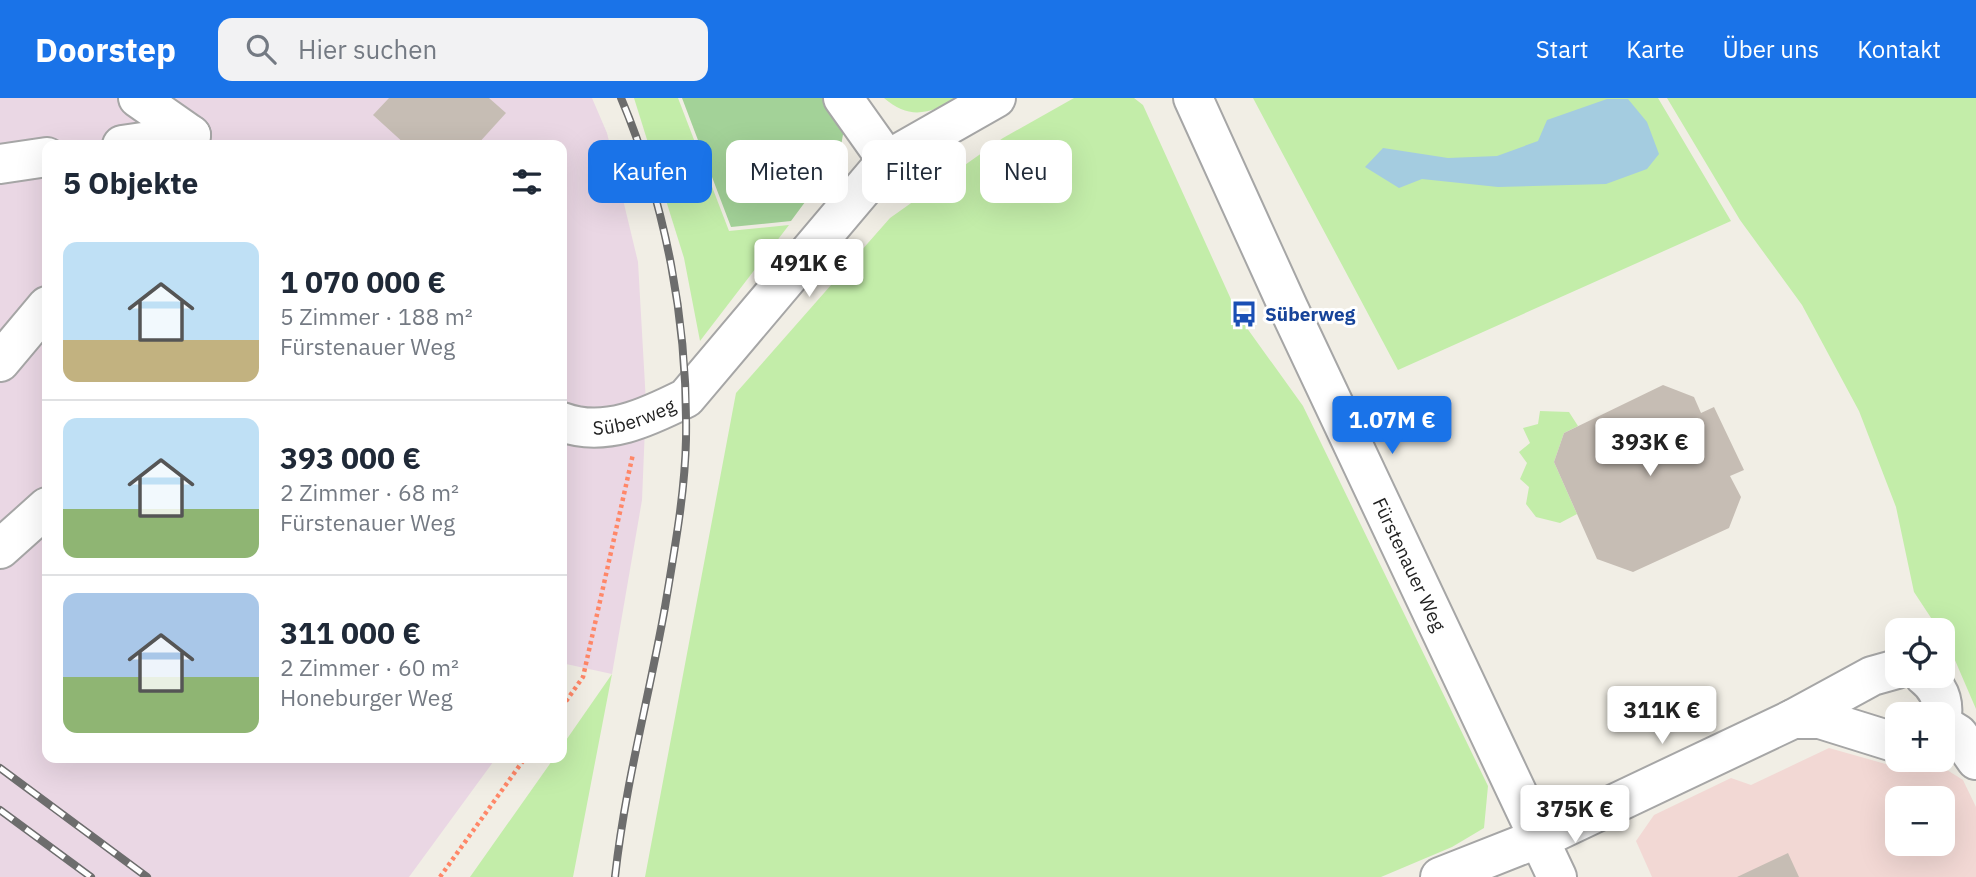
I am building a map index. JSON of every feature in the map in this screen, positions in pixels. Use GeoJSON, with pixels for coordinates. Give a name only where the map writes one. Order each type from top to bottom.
{"type":"FeatureCollection","features":[{"type":"Feature","properties":{"kind":"street"},"geometry":{"type":"LineString","coordinates":[[138,98],[190,140]]}},
{"type":"Feature","properties":{"kind":"street"},"geometry":{"type":"LineString","coordinates":[[843,98],[873,140]]}},
{"type":"Feature","properties":{"kind":"street","name":"Süberweg"},"geometry":{"type":"LineString","coordinates":[[922,140],[996,98]]}},
{"type":"Feature","properties":{"kind":"street","name":"Fürstenauer Weg"},"geometry":{"type":"LineString","coordinates":[[1193,98],[1557,877]]}},
{"type":"Feature","properties":{"kind":"street"},"geometry":{"type":"LineString","coordinates":[[0,164],[42,158]]}},
{"type":"Feature","properties":{"kind":"street","name":"Süberweg"},"geometry":{"type":"LineString","coordinates":[[567,423],[608,427],[641,420],[686,398],[862,190]]}},
{"type":"Feature","properties":{"kind":"street"},"geometry":{"type":"LineString","coordinates":[[0,362],[42,312]]}},
{"type":"Feature","properties":{"kind":"street"},"geometry":{"type":"LineString","coordinates":[[0,549],[42,511]]}},
{"type":"Feature","properties":{"kind":"street"},"geometry":{"type":"LineString","coordinates":[[1440,877],[1539,839],[1698,752],[1793,719],[1875,668]]}},
{"type":"Feature","properties":{"kind":"street"},"geometry":{"type":"LineString","coordinates":[[1793,719],[1820,719],[1885,739]]}},
{"type":"Feature","properties":{"kind":"street"},"geometry":{"type":"LineString","coordinates":[[1955,732],[1976,760]]}},
{"type":"Feature","properties":{"kind":"path"},"geometry":{"type":"LineString","coordinates":[[567,700],[583,677],[641,420]]}},
{"type":"Feature","properties":{"kind":"path"},"geometry":{"type":"LineString","coordinates":[[440,877],[522,763]]}},
{"type":"Feature","properties":{"kind":"shaded area"},"geometry":{"type":"Polygon","coordinates":[[[0,98],[592,98],[609,140],[588,140],[588,203],[624,203],[638,262],[646,403],[642,500],[612,674],[567,664],[567,140],[42,140],[42,763],[492,763],[409,877],[0,877],[0,98]]]}},
{"type":"Feature","properties":{"kind":"shaded area"},"geometry":{"type":"Polygon","coordinates":[[[1829,748],[1885,764],[1885,772],[1950,772],[1963,780],[1976,807],[1976,877],[1652,877],[1636,841],[1654,815],[1731,778],[1751,785],[1829,748]]]}},
{"type":"Feature","properties":{"kind":"green space"},"geometry":{"type":"Polygon","coordinates":[[[634,98],[678,98],[694,140],[647,140],[634,98]]]}},
{"type":"Feature","properties":{"kind":"green space"},"geometry":{"type":"Polygon","coordinates":[[[682,98],[823,98],[844,129],[842,140],[726,140],[726,203],[804,203],[791,221],[731,227],[712,177],[712,140],[698,140],[682,98]]]}},
{"type":"Feature","properties":{"kind":"green space"},"geometry":{"type":"Polygon","coordinates":[[[884,98],[959,98],[930,111],[912,112],[903,110],[884,98]]]}},
{"type":"Feature","properties":{"kind":"green space"},"geometry":{"type":"Polygon","coordinates":[[[1074,98],[1134,98],[1143,105],[1239,317],[1303,406],[1488,786],[1484,828],[1452,847],[1381,877],[645,877],[736,393],[890,218],[911,203],[966,203],[966,164],[980,154],[980,203],[1072,203],[1072,140],[1000,140],[1074,98]]]}},
{"type":"Feature","properties":{"kind":"green space"},"geometry":{"type":"Polygon","coordinates":[[[1253,98],[1658,98],[1731,221],[1398,370],[1253,98]]]}},
{"type":"Feature","properties":{"kind":"green space"},"geometry":{"type":"Polygon","coordinates":[[[1667,98],[1976,98],[1976,709],[1955,660],[1955,618],[1931,618],[1914,592],[1896,507],[1859,411],[1802,305],[1740,220],[1667,98]]]}},
{"type":"Feature","properties":{"kind":"green space"},"geometry":{"type":"Polygon","coordinates":[[[712,187],[729,231],[789,225],[700,341],[684,258],[667,203],[712,203],[712,187]]]}},
{"type":"Feature","properties":{"kind":"green space"},"geometry":{"type":"Polygon","coordinates":[[[1540,411],[1569,412],[1578,426],[1564,433],[1554,462],[1577,514],[1560,523],[1536,517],[1526,504],[1529,487],[1520,479],[1527,463],[1519,452],[1530,443],[1523,428],[1538,424],[1540,411]]]}},
{"type":"Feature","properties":{"kind":"green space"},"geometry":{"type":"Polygon","coordinates":[[[612,674],[573,877],[470,877],[550,763],[567,763],[567,739],[612,674]]]}},
{"type":"Feature","properties":{"kind":"water"},"geometry":{"type":"Polygon","coordinates":[[[1607,99],[1628,99],[1647,122],[1659,154],[1647,169],[1606,184],[1498,187],[1422,179],[1399,188],[1365,167],[1383,148],[1448,158],[1497,156],[1538,141],[1547,120],[1607,99]]]}},
{"type":"Feature","properties":{"kind":"building"},"geometry":{"type":"Polygon","coordinates":[[[389,98],[489,98],[506,113],[482,140],[400,140],[373,115],[389,98]]]}},
{"type":"Feature","properties":{"kind":"building"},"geometry":{"type":"Polygon","coordinates":[[[1663,385],[1694,397],[1701,413],[1714,407],[1744,470],[1730,476],[1741,497],[1729,528],[1633,572],[1597,559],[1554,462],[1564,433],[1663,385]]]}},
{"type":"Feature","properties":{"kind":"building"},"geometry":{"type":"Polygon","coordinates":[[[1788,853],[1799,877],[1737,877],[1788,853]]]}},
{"type":"Feature","properties":{"kind":"railway"},"geometry":{"type":"LineString","coordinates":[[615,877],[625,809],[672,565],[686,439],[683,352],[671,265],[650,180],[621,98]]}},
{"type":"Feature","properties":{"kind":"railway"},"geometry":{"type":"LineString","coordinates":[[0,768],[147,877]]}},
{"type":"Feature","properties":{"kind":"railway"},"geometry":{"type":"LineString","coordinates":[[0,810],[91,877]]}},
{"type":"Feature","properties":{"kind":"place","name":"Süberweg"},"geometry":{"type":"Point","coordinates":[1244,314]}}]}
